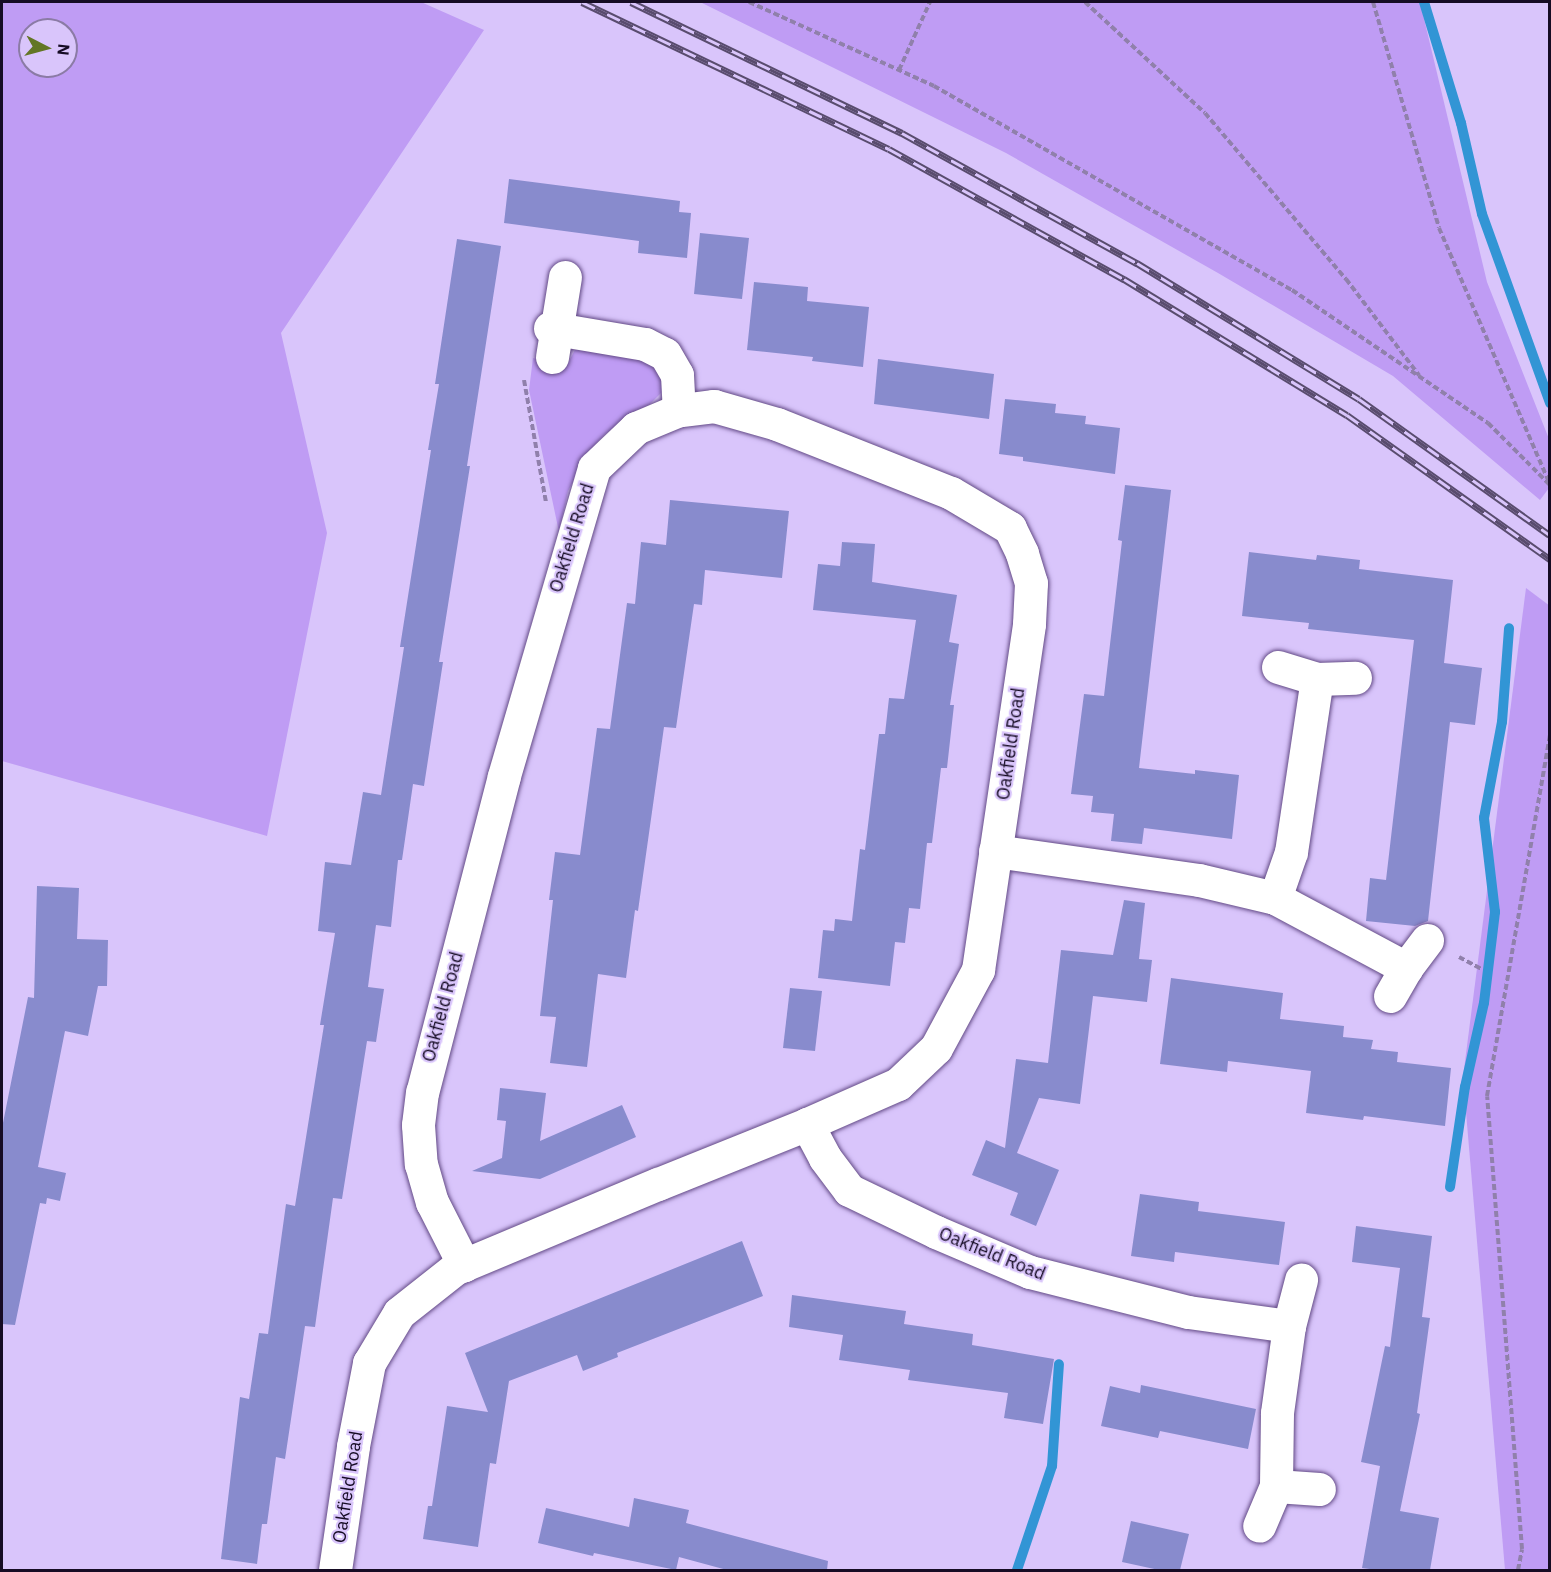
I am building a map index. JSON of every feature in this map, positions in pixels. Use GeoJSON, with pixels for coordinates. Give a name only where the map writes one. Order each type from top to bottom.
{"type":"FeatureCollection","features":[{"type":"Feature","properties":{"kind":"street"},"geometry":{"type":"LineString","coordinates":[[565,277],[553,338],[645,344],[665,354],[677,375],[679,410]]}},
{"type":"Feature","properties":{"kind":"street","name":"Oakfield Road"},"geometry":{"type":"LineString","coordinates":[[335,1570],[353,1446],[369,1363],[399,1313],[456,1268],[464,1265],[807,1124],[898,1084],[936,1048],[978,970],[1029,624],[1031,583],[1022,553],[1010,528],[951,493],[777,424],[714,406],[679,410],[636,428],[594,468],[542,640],[431,1050],[418,1125],[421,1164],[432,1202],[464,1265]]}},
{"type":"Feature","properties":{"kind":"street"},"geometry":{"type":"LineString","coordinates":[[1278,667],[1317,679],[1356,678]]}},
{"type":"Feature","properties":{"kind":"street"},"geometry":{"type":"LineString","coordinates":[[1275,898],[1291,852],[1317,679]]}},
{"type":"Feature","properties":{"kind":"street"},"geometry":{"type":"LineString","coordinates":[[995,851],[1199,880],[1275,898],[1398,982],[1427,940]]}},
{"type":"Feature","properties":{"kind":"street","name":"Oakfield Road"},"geometry":{"type":"LineString","coordinates":[[807,1124],[825,1158],[849,1190],[936,1232],[1030,1272],[1188,1312],[1289,1326]]}},
{"type":"Feature","properties":{"kind":"street"},"geometry":{"type":"LineString","coordinates":[[1259,1526],[1276,1486],[1277,1413],[1289,1326],[1301,1280]]}},
{"type":"Feature","properties":{"kind":"street"},"geometry":{"type":"LineString","coordinates":[[1276,1486],[1319,1489]]}},
{"type":"Feature","properties":{"kind":"path"},"geometry":{"type":"LineString","coordinates":[[749,2],[934,86],[1292,290],[1488,423],[1550,485]]}},
{"type":"Feature","properties":{"kind":"path"},"geometry":{"type":"LineString","coordinates":[[899,70],[930,2]]}},
{"type":"Feature","properties":{"kind":"path"},"geometry":{"type":"LineString","coordinates":[[1085,2],[1205,113],[1347,279],[1422,378]]}},
{"type":"Feature","properties":{"kind":"path"},"geometry":{"type":"LineString","coordinates":[[1373,2],[1439,228],[1550,485]]}},
{"type":"Feature","properties":{"kind":"path"},"geometry":{"type":"LineString","coordinates":[[525,375],[523,386],[547,507]]}},
{"type":"Feature","properties":{"kind":"path"},"geometry":{"type":"LineString","coordinates":[[1518,1570],[1522,1549],[1487,1096],[1550,734]]}},
{"type":"Feature","properties":{"kind":"shaded area"},"geometry":{"type":"Polygon","coordinates":[[[2,2],[421,2],[484,30],[281,333],[327,533],[267,836],[2,761],[2,2]]]}},
{"type":"Feature","properties":{"kind":"shaded area"},"geometry":{"type":"Polygon","coordinates":[[[700,2],[1420,2],[1487,282],[1549,439],[1549,488],[1540,500],[1393,376],[1218,273],[1006,153],[700,2]]]}},
{"type":"Feature","properties":{"kind":"shaded area"},"geometry":{"type":"Polygon","coordinates":[[[575,350],[596,350],[659,362],[670,384],[650,404],[605,434],[591,449],[568,491],[559,532],[529,390],[533,358],[566,367],[575,350]]]}},
{"type":"Feature","properties":{"kind":"shaded area"},"geometry":{"type":"Polygon","coordinates":[[[1526,588],[1550,606],[1549,1570],[1505,1570],[1463,1077],[1526,588]]]}},
{"type":"Feature","properties":{"kind":"building"},"geometry":{"type":"Polygon","coordinates":[[[509,179],[680,201],[679,212],[691,213],[687,258],[638,253],[639,241],[504,223],[509,179]]]}},
{"type":"Feature","properties":{"kind":"building"},"geometry":{"type":"Polygon","coordinates":[[[700,233],[749,238],[742,299],[694,294],[700,233]]]}},
{"type":"Feature","properties":{"kind":"building"},"geometry":{"type":"Polygon","coordinates":[[[457,239],[501,246],[439,662],[443,662],[424,786],[413,784],[402,860],[398,860],[391,927],[376,925],[368,987],[384,989],[376,1042],[367,1041],[342,1199],[333,1198],[315,1327],[305,1326],[285,1459],[276,1457],[267,1524],[262,1524],[257,1564],[221,1559],[240,1397],[249,1399],[259,1333],[268,1334],[286,1204],[295,1206],[324,1025],[320,1025],[335,933],[318,931],[325,862],[351,865],[363,792],[381,795],[404,647],[400,647],[431,450],[428,450],[439,384],[435,384],[457,239]]]}},
{"type":"Feature","properties":{"kind":"building"},"geometry":{"type":"Polygon","coordinates":[[[754,282],[808,287],[807,301],[869,307],[863,367],[812,361],[813,357],[747,350],[754,282]]]}},
{"type":"Feature","properties":{"kind":"building"},"geometry":{"type":"Polygon","coordinates":[[[878,359],[994,374],[989,419],[874,404],[878,359]]]}},
{"type":"Feature","properties":{"kind":"building"},"geometry":{"type":"Polygon","coordinates":[[[1005,399],[1056,404],[1055,413],[1086,416],[1085,424],[1120,428],[1115,474],[1023,461],[1023,457],[999,454],[1005,399]]]}},
{"type":"Feature","properties":{"kind":"building"},"geometry":{"type":"Polygon","coordinates":[[[1125,485],[1171,490],[1139,768],[1195,774],[1195,770],[1239,775],[1232,839],[1144,828],[1142,844],[1111,841],[1114,814],[1091,812],[1093,796],[1071,794],[1084,694],[1104,696],[1122,541],[1118,540],[1125,485]]]}},
{"type":"Feature","properties":{"kind":"building"},"geometry":{"type":"Polygon","coordinates":[[[670,500],[789,511],[782,578],[705,570],[702,605],[694,604],[676,728],[664,727],[638,911],[635,910],[626,978],[598,974],[587,1067],[550,1063],[556,1017],[540,1016],[553,900],[549,900],[555,852],[580,855],[597,728],[610,729],[627,603],[635,604],[641,542],[666,545],[670,500]]]}},
{"type":"Feature","properties":{"kind":"building"},"geometry":{"type":"Polygon","coordinates":[[[842,542],[875,544],[872,582],[957,595],[949,642],[959,644],[950,705],[954,705],[947,768],[941,768],[932,843],[927,843],[920,909],[909,908],[905,943],[895,942],[890,986],[818,978],[823,930],[834,931],[835,919],[852,921],[860,849],[865,850],[879,734],[885,734],[889,698],[904,699],[916,620],[813,610],[818,564],[840,566],[842,542]]]}},
{"type":"Feature","properties":{"kind":"building"},"geometry":{"type":"Polygon","coordinates":[[[1249,552],[1316,560],[1317,555],[1360,560],[1359,569],[1453,580],[1444,663],[1482,668],[1475,725],[1450,722],[1428,921],[1415,926],[1366,921],[1370,878],[1386,880],[1414,640],[1308,629],[1309,623],[1242,616],[1249,552]]]}},
{"type":"Feature","properties":{"kind":"building"},"geometry":{"type":"Polygon","coordinates":[[[37,886],[79,888],[77,939],[108,940],[107,986],[98,986],[88,1036],[65,1031],[38,1167],[66,1173],[60,1201],[47,1198],[46,1204],[40,1203],[15,1325],[2,1324],[2,1128],[28,997],[34,998],[37,886]]]}},
{"type":"Feature","properties":{"kind":"building"},"geometry":{"type":"Polygon","coordinates":[[[1124,900],[1145,903],[1139,959],[1152,960],[1147,1002],[1093,996],[1080,1104],[1039,1098],[1017,1153],[1059,1170],[1036,1226],[1010,1215],[1018,1193],[972,1175],[986,1140],[1005,1148],[1016,1059],[1048,1063],[1061,950],[1113,955],[1124,900]]]}},
{"type":"Feature","properties":{"kind":"building"},"geometry":{"type":"Polygon","coordinates":[[[1171,978],[1283,993],[1280,1019],[1344,1026],[1343,1037],[1373,1040],[1371,1049],[1398,1052],[1397,1062],[1451,1068],[1445,1126],[1364,1116],[1363,1120],[1306,1113],[1311,1071],[1228,1061],[1227,1072],[1160,1064],[1171,978]]]}},
{"type":"Feature","properties":{"kind":"building"},"geometry":{"type":"Polygon","coordinates":[[[790,988],[822,991],[815,1051],[783,1048],[790,988]]]}},
{"type":"Feature","properties":{"kind":"building"},"geometry":{"type":"Polygon","coordinates":[[[500,1088],[546,1093],[540,1141],[622,1105],[636,1137],[540,1179],[472,1171],[502,1158],[506,1121],[497,1120],[500,1088]]]}},
{"type":"Feature","properties":{"kind":"building"},"geometry":{"type":"Polygon","coordinates":[[[1140,1194],[1199,1202],[1198,1211],[1285,1222],[1279,1265],[1175,1252],[1174,1262],[1131,1256],[1140,1194]]]}},
{"type":"Feature","properties":{"kind":"building"},"geometry":{"type":"Polygon","coordinates":[[[1356,1226],[1432,1236],[1422,1317],[1430,1318],[1417,1413],[1420,1414],[1400,1511],[1439,1518],[1430,1570],[1362,1568],[1380,1466],[1361,1462],[1385,1346],[1390,1347],[1400,1268],[1352,1262],[1356,1226]]]}},
{"type":"Feature","properties":{"kind":"building"},"geometry":{"type":"Polygon","coordinates":[[[742,1241],[763,1296],[617,1353],[618,1357],[583,1371],[577,1355],[509,1381],[496,1464],[490,1463],[478,1547],[423,1539],[428,1506],[432,1506],[447,1406],[488,1412],[465,1353],[742,1241]]]}},
{"type":"Feature","properties":{"kind":"building"},"geometry":{"type":"Polygon","coordinates":[[[792,1295],[906,1311],[904,1324],[973,1334],[972,1345],[1054,1359],[1043,1424],[1004,1418],[1008,1393],[908,1380],[910,1370],[839,1360],[843,1335],[789,1327],[792,1295]]]}},
{"type":"Feature","properties":{"kind":"building"},"geometry":{"type":"Polygon","coordinates":[[[1141,1385],[1256,1409],[1248,1449],[1160,1431],[1158,1438],[1101,1426],[1110,1386],[1140,1393],[1141,1385]]]}},
{"type":"Feature","properties":{"kind":"building"},"geometry":{"type":"Polygon","coordinates":[[[634,1498],[689,1510],[686,1523],[828,1561],[827,1570],[727,1570],[679,1557],[676,1570],[594,1553],[593,1556],[538,1543],[546,1508],[629,1527],[634,1498]]]}},
{"type":"Feature","properties":{"kind":"building"},"geometry":{"type":"Polygon","coordinates":[[[1131,1521],[1189,1534],[1180,1570],[1159,1570],[1122,1562],[1131,1521]]]}},
{"type":"Feature","properties":{"kind":"waterway"},"geometry":{"type":"LineString","coordinates":[[1424,2],[1461,123],[1482,214],[1550,403]]}},
{"type":"Feature","properties":{"kind":"waterway"},"geometry":{"type":"LineString","coordinates":[[1450,1187],[1465,1087],[1484,1003],[1495,912],[1484,818],[1502,722],[1509,628]]}},
{"type":"Feature","properties":{"kind":"waterway"},"geometry":{"type":"LineString","coordinates":[[1017,1570],[1052,1466],[1059,1364]]}},
{"type":"Feature","properties":{"kind":"railway"},"geometry":{"type":"LineString","coordinates":[[582,2],[889,149],[1124,279],[1347,415],[1550,559]]}},
{"type":"Feature","properties":{"kind":"railway"},"geometry":{"type":"LineString","coordinates":[[631,2],[902,133],[1137,263],[1359,399],[1550,535]]}}]}
